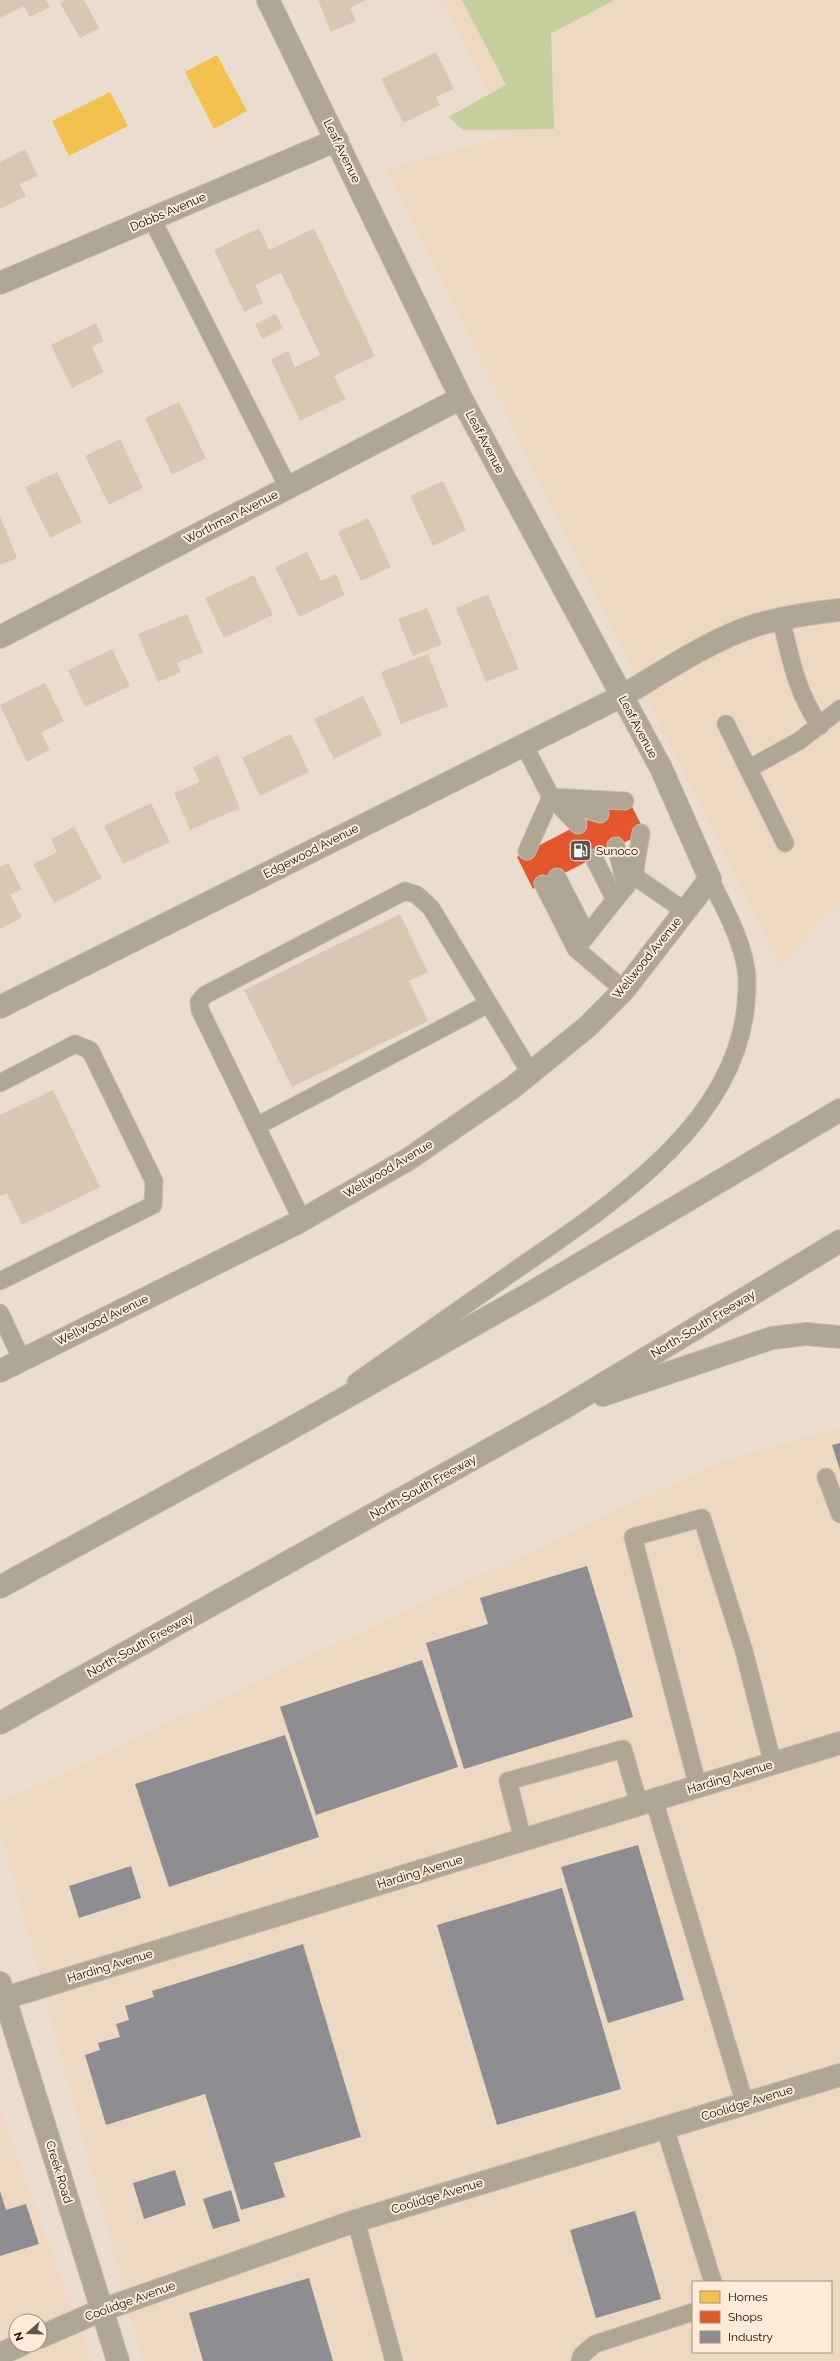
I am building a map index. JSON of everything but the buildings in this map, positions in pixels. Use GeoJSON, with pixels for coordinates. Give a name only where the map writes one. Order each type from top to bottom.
{"type":"FeatureCollection","features":[{"type":"Feature","properties":{"kind":"highway"},"geometry":{"type":"LineString","coordinates":[[0,1587],[279,1435],[522,1298],[840,1110]]}},
{"type":"Feature","properties":{"kind":"highway","name":"North-South Freeway"},"geometry":{"type":"LineString","coordinates":[[0,1723],[562,1409],[840,1241]]}},
{"type":"Feature","properties":{"kind":"highway"},"geometry":{"type":"LineString","coordinates":[[562,1409],[772,1338],[806,1334],[840,1337]]}},
{"type":"Feature","properties":{"kind":"street","name":"Leaf Avenue"},"geometry":{"type":"LineString","coordinates":[[268,0],[461,398],[660,768],[710,879]]}},
{"type":"Feature","properties":{"kind":"street","name":"Dobbs Avenue"},"geometry":{"type":"LineString","coordinates":[[0,283],[337,140]]}},
{"type":"Feature","properties":{"kind":"street","name":"Worthman Avenue"},"geometry":{"type":"LineString","coordinates":[[0,637],[461,398]]}},
{"type":"Feature","properties":{"kind":"street","name":"Edgewood Avenue"},"geometry":{"type":"LineString","coordinates":[[0,1007],[622,696],[702,649],[756,626],[782,619],[840,610]]}},
{"type":"Feature","properties":{"kind":"street","name":"Wellwood Avenue"},"geometry":{"type":"LineString","coordinates":[[0,1371],[302,1220],[407,1160],[531,1074],[587,1027],[624,990],[710,879]]}},
{"type":"Feature","properties":{"kind":"street","name":"Harding Avenue"},"geometry":{"type":"LineString","coordinates":[[2,1994],[523,1840],[840,1743]]}},
{"type":"Feature","properties":{"kind":"street","name":"Creek Road"},"geometry":{"type":"LineString","coordinates":[[2,1994],[118,2361]]}},
{"type":"Feature","properties":{"kind":"street","name":"Coolidge Avenue"},"geometry":{"type":"LineString","coordinates":[[48,2334],[102,2310],[356,2221],[840,2075]]}},
{"type":"Feature","properties":{"kind":"lane"},"geometry":{"type":"LineString","coordinates":[[152,219],[288,487]]}},
{"type":"Feature","properties":{"kind":"lane"},"geometry":{"type":"LineString","coordinates":[[782,619],[798,684],[805,704],[820,726]]}},
{"type":"Feature","properties":{"kind":"lane"},"geometry":{"type":"LineString","coordinates":[[748,769],[798,741],[820,726],[840,709]]}},
{"type":"Feature","properties":{"kind":"lane"},"geometry":{"type":"LineString","coordinates":[[726,724],[785,843]]}},
{"type":"Feature","properties":{"kind":"lane"},"geometry":{"type":"LineString","coordinates":[[524,744],[551,798],[578,825]]}},
{"type":"Feature","properties":{"kind":"lane"},"geometry":{"type":"LineString","coordinates":[[551,798],[625,801]]}},
{"type":"Feature","properties":{"kind":"lane"},"geometry":{"type":"LineString","coordinates":[[551,798],[600,814]]}},
{"type":"Feature","properties":{"kind":"lane"},"geometry":{"type":"LineString","coordinates":[[534,848],[551,798]]}},
{"type":"Feature","properties":{"kind":"lane"},"geometry":{"type":"LineString","coordinates":[[576,948],[625,888],[641,833]]}},
{"type":"Feature","properties":{"kind":"lane"},"geometry":{"type":"LineString","coordinates":[[616,846],[625,888]]}},
{"type":"Feature","properties":{"kind":"lane"},"geometry":{"type":"LineString","coordinates":[[594,858],[625,888],[685,911]]}},
{"type":"Feature","properties":{"kind":"lane"},"geometry":{"type":"LineString","coordinates":[[279,1435],[614,1200],[667,1153],[703,1112],[717,1093],[740,1044],[744,1026],[747,989],[743,953],[736,933],[710,879]]}},
{"type":"Feature","properties":{"kind":"lane"},"geometry":{"type":"LineString","coordinates":[[587,935],[550,880],[576,948],[624,990]]}},
{"type":"Feature","properties":{"kind":"lane"},"geometry":{"type":"LineString","coordinates":[[302,1220],[200,1010],[199,1002],[205,995],[405,891],[417,894],[431,908],[531,1074]]}},
{"type":"Feature","properties":{"kind":"lane"},"geometry":{"type":"LineString","coordinates":[[257,1126],[488,1004]]}},
{"type":"Feature","properties":{"kind":"lane"},"geometry":{"type":"LineString","coordinates":[[0,1083],[75,1044],[90,1050],[154,1181],[153,1205],[0,1282]]}},
{"type":"Feature","properties":{"kind":"lane"},"geometry":{"type":"LineString","coordinates":[[0,1313],[22,1360]]}},
{"type":"Feature","properties":{"kind":"lane"},"geometry":{"type":"LineString","coordinates":[[826,1477],[840,1514]]}},
{"type":"Feature","properties":{"kind":"lane"},"geometry":{"type":"LineString","coordinates":[[698,1787],[633,1537],[702,1518],[744,1651],[772,1764]]}},
{"type":"Feature","properties":{"kind":"lane"},"geometry":{"type":"LineString","coordinates":[[523,1840],[508,1781],[623,1749],[647,1802],[745,2104]]}},
{"type":"Feature","properties":{"kind":"lane"},"geometry":{"type":"LineString","coordinates":[[665,2128],[714,2281]]}},
{"type":"Feature","properties":{"kind":"lane"},"geometry":{"type":"LineString","coordinates":[[356,2221],[394,2361]]}},
{"type":"Feature","properties":{"kind":"lane"},"geometry":{"type":"LineString","coordinates":[[580,2361],[582,2355],[596,2344],[692,2312]]}},
{"type":"Feature","properties":{"kind":"shaded area"},"geometry":{"type":"Polygon","coordinates":[[[440,0],[840,0],[840,902],[780,968],[386,169],[510,135],[440,0]]]}},
{"type":"Feature","properties":{"kind":"shaded area"},"geometry":{"type":"Polygon","coordinates":[[[840,1427],[840,2361],[143,2361],[0,1827],[0,1803],[717,1463],[840,1427]]]}},
{"type":"Feature","properties":{"kind":"shaded area"},"geometry":{"type":"Polygon","coordinates":[[[0,2110],[91,2361],[0,2361],[0,2110]]]}},
{"type":"Feature","properties":{"kind":"green space"},"geometry":{"type":"Polygon","coordinates":[[[462,0],[615,0],[551,33],[554,129],[463,130],[448,117],[506,85],[462,0]]]}},
{"type":"Feature","properties":{"kind":"place","name":"Sunoco"},"geometry":{"type":"Point","coordinates":[581,851]}}]}
